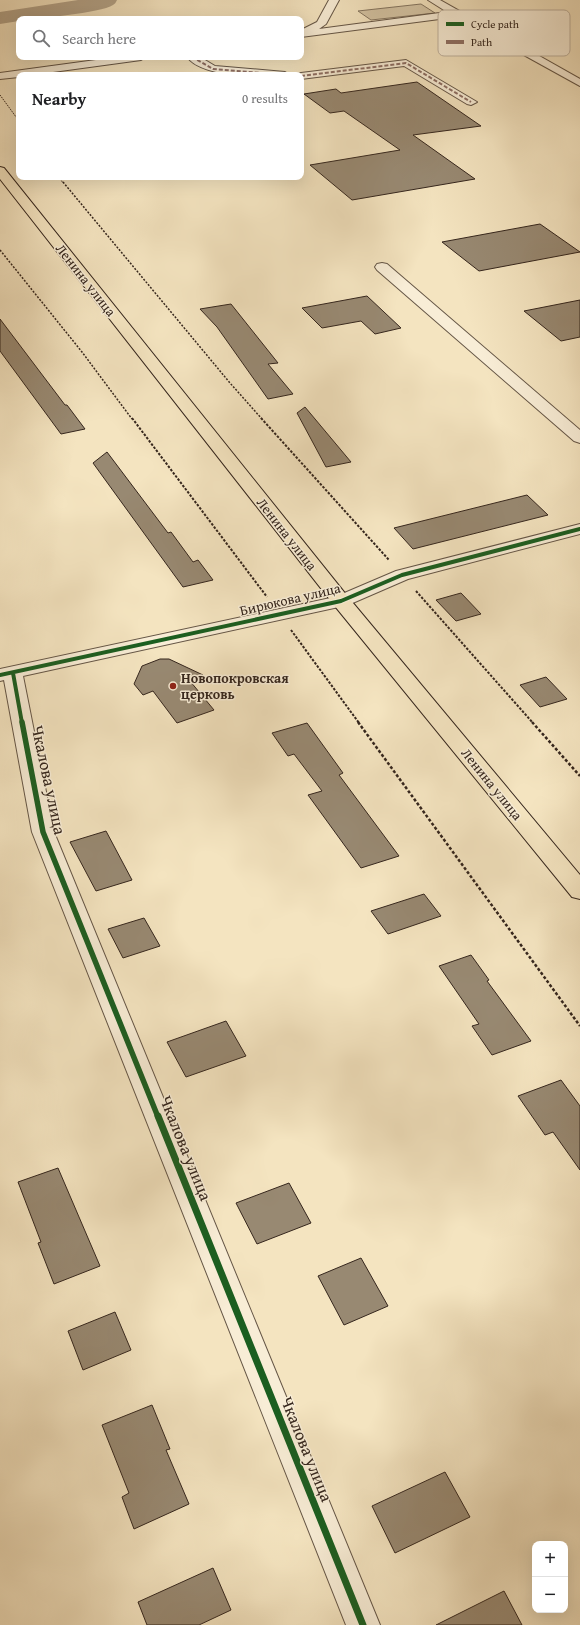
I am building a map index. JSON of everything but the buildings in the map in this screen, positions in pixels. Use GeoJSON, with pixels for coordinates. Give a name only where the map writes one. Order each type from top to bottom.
{"type":"FeatureCollection","features":[{"type":"Feature","properties":{"kind":"main road","name":"Ленина улица"},"geometry":{"type":"LineString","coordinates":[[0,171],[341,601],[580,891]]}},
{"type":"Feature","properties":{"kind":"street"},"geometry":{"type":"LineString","coordinates":[[304,32],[321,24],[334,0]]}},
{"type":"Feature","properties":{"kind":"street"},"geometry":{"type":"LineString","coordinates":[[433,0],[450,10]]}},
{"type":"Feature","properties":{"kind":"street"},"geometry":{"type":"LineString","coordinates":[[304,34],[438,16]]}},
{"type":"Feature","properties":{"kind":"street"},"geometry":{"type":"LineString","coordinates":[[532,56],[580,83]]}},
{"type":"Feature","properties":{"kind":"street"},"geometry":{"type":"LineString","coordinates":[[30,72],[119,60]]}},
{"type":"Feature","properties":{"kind":"street"},"geometry":{"type":"LineString","coordinates":[[197,60],[213,69],[249,72]]}},
{"type":"Feature","properties":{"kind":"street"},"geometry":{"type":"LineString","coordinates":[[304,76],[406,63],[471,102]]}},
{"type":"Feature","properties":{"kind":"street"},"geometry":{"type":"LineString","coordinates":[[0,76],[16,74]]}},
{"type":"Feature","properties":{"kind":"street"},"geometry":{"type":"LineString","coordinates":[[382,267],[580,438]]}},
{"type":"Feature","properties":{"kind":"street","name":"Бирюкова улица"},"geometry":{"type":"LineString","coordinates":[[6,674],[341,601],[402,575],[580,529]]}},
{"type":"Feature","properties":{"kind":"street","name":"Чкалова улица"},"geometry":{"type":"LineString","coordinates":[[6,674],[30,769],[43,832],[363,1625]]}},
{"type":"Feature","properties":{"kind":"path"},"geometry":{"type":"LineString","coordinates":[[0,95],[16,117]]}},
{"type":"Feature","properties":{"kind":"path"},"geometry":{"type":"LineString","coordinates":[[61,180],[230,383],[580,776]]}},
{"type":"Feature","properties":{"kind":"path"},"geometry":{"type":"LineString","coordinates":[[0,250],[82,352],[280,614],[580,1026]]}},
{"type":"Feature","properties":{"kind":"shaded area"},"geometry":{"type":"Polygon","coordinates":[[[421,4],[435,13],[371,20],[358,11],[421,4]]]}},
{"type":"Feature","properties":{"kind":"waterway"},"geometry":{"type":"LineString","coordinates":[[0,18],[99,3],[107,0]]}},
{"type":"Feature","properties":{"kind":"marked path"},"geometry":{"type":"LineString","coordinates":[[197,60],[213,69],[249,72]]}},
{"type":"Feature","properties":{"kind":"marked path"},"geometry":{"type":"LineString","coordinates":[[304,76],[406,63],[471,102]]}},
{"type":"Feature","properties":{"kind":"cycle path"},"geometry":{"type":"LineString","coordinates":[[0,675],[341,601],[402,575],[580,529]]}},
{"type":"Feature","properties":{"kind":"cycle path"},"geometry":{"type":"LineString","coordinates":[[13,673],[43,832],[363,1625]]}},
{"type":"Feature","properties":{"kind":"place","name":"Новопокровская церковь"},"geometry":{"type":"Point","coordinates":[173,686]}}]}
